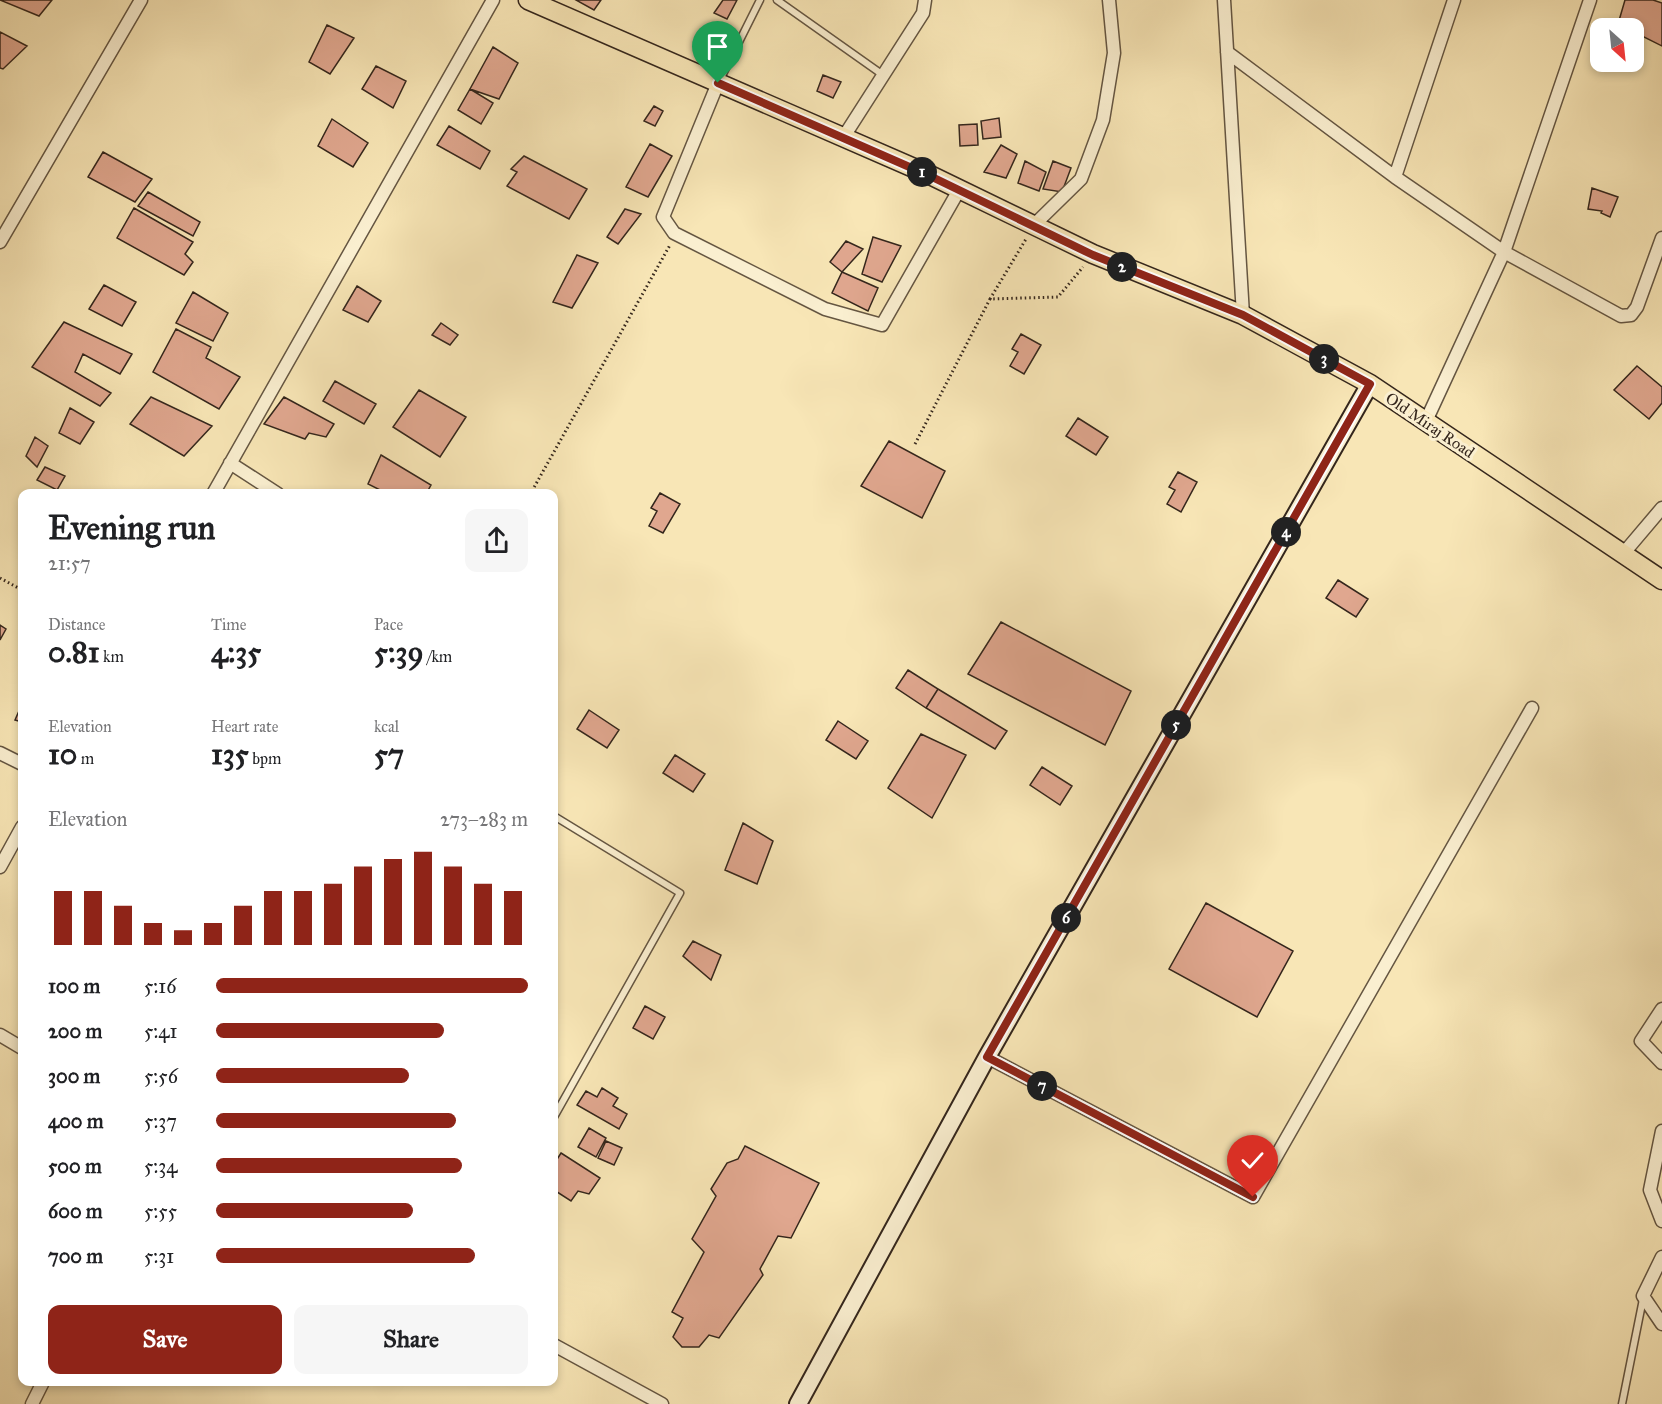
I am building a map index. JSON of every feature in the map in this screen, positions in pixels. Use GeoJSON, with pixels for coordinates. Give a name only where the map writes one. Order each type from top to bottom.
{"type":"FeatureCollection","features":[{"type":"Feature","properties":{"kind":"main road","name":"Old Miraj Road"},"geometry":{"type":"LineString","coordinates":[[528,0],[959,190],[1093,255],[1243,315],[1370,384],[1662,580]]}},
{"type":"Feature","properties":{"kind":"main road"},"geometry":{"type":"LineString","coordinates":[[798,1404],[987,1057],[1370,384]]}},
{"type":"Feature","properties":{"kind":"street"},"geometry":{"type":"LineString","coordinates":[[0,242],[141,0]]}},
{"type":"Feature","properties":{"kind":"street"},"geometry":{"type":"LineString","coordinates":[[216,489],[493,0]]}},
{"type":"Feature","properties":{"kind":"street"},"geometry":{"type":"LineString","coordinates":[[843,138],[923,13],[925,0]]}},
{"type":"Feature","properties":{"kind":"street"},"geometry":{"type":"LineString","coordinates":[[1034,225],[1081,179],[1103,120],[1114,53],[1109,0]]}},
{"type":"Feature","properties":{"kind":"street"},"geometry":{"type":"LineString","coordinates":[[1224,0],[1243,315]]}},
{"type":"Feature","properties":{"kind":"street"},"geometry":{"type":"LineString","coordinates":[[1395,177],[1454,0]]}},
{"type":"Feature","properties":{"kind":"street"},"geometry":{"type":"LineString","coordinates":[[1426,422],[1504,252],[1590,0]]}},
{"type":"Feature","properties":{"kind":"street"},"geometry":{"type":"LineString","coordinates":[[1227,52],[1395,177],[1504,252],[1621,316],[1631,315],[1637,307],[1662,238]]}},
{"type":"Feature","properties":{"kind":"street"},"geometry":{"type":"LineString","coordinates":[[718,83],[663,217],[674,233],[825,309],[882,325],[959,190]]}},
{"type":"Feature","properties":{"kind":"street"},"geometry":{"type":"LineString","coordinates":[[230,463],[270,489]]}},
{"type":"Feature","properties":{"kind":"street"},"geometry":{"type":"LineString","coordinates":[[1623,554],[1662,508]]}},
{"type":"Feature","properties":{"kind":"street"},"geometry":{"type":"LineString","coordinates":[[987,1057],[1253,1197],[1532,708]]}},
{"type":"Feature","properties":{"kind":"street"},"geometry":{"type":"LineString","coordinates":[[0,753],[18,762]]}},
{"type":"Feature","properties":{"kind":"street"},"geometry":{"type":"LineString","coordinates":[[0,867],[18,834]]}},
{"type":"Feature","properties":{"kind":"street"},"geometry":{"type":"LineString","coordinates":[[1662,1009],[1641,1041],[1662,1063]]}},
{"type":"Feature","properties":{"kind":"street"},"geometry":{"type":"LineString","coordinates":[[0,1035],[18,1046]]}},
{"type":"Feature","properties":{"kind":"street"},"geometry":{"type":"LineString","coordinates":[[1662,1131],[1650,1190],[1662,1221]]}},
{"type":"Feature","properties":{"kind":"street"},"geometry":{"type":"LineString","coordinates":[[1662,1257],[1644,1296],[1662,1324]]}},
{"type":"Feature","properties":{"kind":"street"},"geometry":{"type":"LineString","coordinates":[[558,1347],[662,1404]]}},
{"type":"Feature","properties":{"kind":"street"},"geometry":{"type":"LineString","coordinates":[[32,1404],[42,1386]]}},
{"type":"Feature","properties":{"kind":"lane"},"geometry":{"type":"LineString","coordinates":[[718,83],[760,0]]}},
{"type":"Feature","properties":{"kind":"lane"},"geometry":{"type":"LineString","coordinates":[[777,0],[883,75]]}},
{"type":"Feature","properties":{"kind":"lane"},"geometry":{"type":"LineString","coordinates":[[558,818],[680,893],[558,1110]]}},
{"type":"Feature","properties":{"kind":"lane"},"geometry":{"type":"LineString","coordinates":[[1622,1404],[1644,1296]]}},
{"type":"Feature","properties":{"kind":"path"},"geometry":{"type":"LineString","coordinates":[[915,444],[990,299],[1034,225]]}},
{"type":"Feature","properties":{"kind":"path"},"geometry":{"type":"LineString","coordinates":[[533,489],[673,239]]}},
{"type":"Feature","properties":{"kind":"path"},"geometry":{"type":"LineString","coordinates":[[990,299],[1058,297],[1093,255]]}},
{"type":"Feature","properties":{"kind":"path"},"geometry":{"type":"LineString","coordinates":[[0,578],[18,588]]}},
{"type":"Feature","properties":{"kind":"building"},"geometry":{"type":"Polygon","coordinates":[[[0,0],[52,0],[39,16],[0,0]]]}},
{"type":"Feature","properties":{"kind":"building"},"geometry":{"type":"Polygon","coordinates":[[[576,0],[601,0],[594,10],[576,0]]]}},
{"type":"Feature","properties":{"kind":"building"},"geometry":{"type":"Polygon","coordinates":[[[723,0],[737,0],[727,19],[714,13],[723,0]]]}},
{"type":"Feature","properties":{"kind":"building"},"geometry":{"type":"Polygon","coordinates":[[[1625,0],[1653,0],[1662,3],[1662,46],[1644,37],[1644,18],[1620,18],[1625,0]]]}},
{"type":"Feature","properties":{"kind":"building"},"geometry":{"type":"Polygon","coordinates":[[[327,25],[354,38],[330,74],[309,62],[327,25]]]}},
{"type":"Feature","properties":{"kind":"building"},"geometry":{"type":"Polygon","coordinates":[[[0,32],[27,46],[3,69],[0,68],[0,32]]]}},
{"type":"Feature","properties":{"kind":"building"},"geometry":{"type":"Polygon","coordinates":[[[493,47],[518,63],[499,99],[470,89],[493,47]]]}},
{"type":"Feature","properties":{"kind":"building"},"geometry":{"type":"Polygon","coordinates":[[[376,66],[406,81],[393,108],[362,89],[376,66]]]}},
{"type":"Feature","properties":{"kind":"building"},"geometry":{"type":"Polygon","coordinates":[[[823,75],[841,82],[833,98],[817,91],[823,75]]]}},
{"type":"Feature","properties":{"kind":"building"},"geometry":{"type":"Polygon","coordinates":[[[470,89],[493,103],[481,124],[458,110],[470,89]]]}},
{"type":"Feature","properties":{"kind":"building"},"geometry":{"type":"Polygon","coordinates":[[[654,106],[663,111],[655,126],[644,121],[654,106]]]}},
{"type":"Feature","properties":{"kind":"building"},"geometry":{"type":"Polygon","coordinates":[[[999,118],[1001,137],[983,139],[981,121],[999,118]]]}},
{"type":"Feature","properties":{"kind":"building"},"geometry":{"type":"Polygon","coordinates":[[[332,119],[368,143],[353,167],[318,146],[332,119]]]}},
{"type":"Feature","properties":{"kind":"building"},"geometry":{"type":"Polygon","coordinates":[[[977,124],[978,145],[960,146],[959,125],[977,124]]]}},
{"type":"Feature","properties":{"kind":"building"},"geometry":{"type":"Polygon","coordinates":[[[449,126],[490,151],[480,169],[437,145],[449,126]]]}},
{"type":"Feature","properties":{"kind":"building"},"geometry":{"type":"Polygon","coordinates":[[[650,144],[672,156],[648,197],[626,187],[650,144]]]}},
{"type":"Feature","properties":{"kind":"building"},"geometry":{"type":"Polygon","coordinates":[[[1001,145],[1017,154],[1006,178],[984,172],[1001,145]]]}},
{"type":"Feature","properties":{"kind":"building"},"geometry":{"type":"Polygon","coordinates":[[[103,152],[152,179],[135,202],[88,177],[103,152]]]}},
{"type":"Feature","properties":{"kind":"building"},"geometry":{"type":"Polygon","coordinates":[[[524,156],[587,189],[569,219],[507,186],[517,172],[511,169],[524,156]]]}},
{"type":"Feature","properties":{"kind":"building"},"geometry":{"type":"Polygon","coordinates":[[[1025,161],[1046,172],[1039,191],[1018,183],[1025,161]]]}},
{"type":"Feature","properties":{"kind":"building"},"geometry":{"type":"Polygon","coordinates":[[[1053,161],[1071,168],[1062,192],[1043,189],[1053,161]]]}},
{"type":"Feature","properties":{"kind":"building"},"geometry":{"type":"Polygon","coordinates":[[[1592,188],[1618,197],[1610,217],[1601,213],[1602,211],[1588,209],[1592,188]]]}},
{"type":"Feature","properties":{"kind":"building"},"geometry":{"type":"Polygon","coordinates":[[[148,192],[200,222],[193,236],[138,206],[148,192]]]}},
{"type":"Feature","properties":{"kind":"building"},"geometry":{"type":"Polygon","coordinates":[[[134,208],[193,242],[185,254],[193,262],[184,275],[117,238],[134,208]]]}},
{"type":"Feature","properties":{"kind":"building"},"geometry":{"type":"Polygon","coordinates":[[[625,209],[641,214],[618,244],[607,237],[625,209]]]}},
{"type":"Feature","properties":{"kind":"building"},"geometry":{"type":"Polygon","coordinates":[[[873,237],[901,246],[882,282],[862,274],[873,237]]]}},
{"type":"Feature","properties":{"kind":"building"},"geometry":{"type":"Polygon","coordinates":[[[846,241],[863,249],[842,272],[830,262],[846,241]]]}},
{"type":"Feature","properties":{"kind":"building"},"geometry":{"type":"Polygon","coordinates":[[[577,255],[598,263],[572,308],[553,302],[577,255]]]}},
{"type":"Feature","properties":{"kind":"building"},"geometry":{"type":"Polygon","coordinates":[[[842,272],[878,288],[868,311],[832,293],[842,272]]]}},
{"type":"Feature","properties":{"kind":"building"},"geometry":{"type":"Polygon","coordinates":[[[104,285],[136,302],[122,326],[89,309],[104,285]]]}},
{"type":"Feature","properties":{"kind":"building"},"geometry":{"type":"Polygon","coordinates":[[[357,286],[381,301],[368,322],[343,310],[357,286]]]}},
{"type":"Feature","properties":{"kind":"building"},"geometry":{"type":"Polygon","coordinates":[[[193,292],[228,313],[213,341],[176,323],[193,292]]]}},
{"type":"Feature","properties":{"kind":"building"},"geometry":{"type":"Polygon","coordinates":[[[64,322],[132,354],[120,374],[83,354],[75,372],[111,393],[100,406],[32,367],[64,322]]]}},
{"type":"Feature","properties":{"kind":"building"},"geometry":{"type":"Polygon","coordinates":[[[441,323],[458,335],[450,345],[432,335],[441,323]]]}},
{"type":"Feature","properties":{"kind":"building"},"geometry":{"type":"Polygon","coordinates":[[[176,329],[211,347],[206,358],[240,377],[219,409],[153,372],[176,329]]]}},
{"type":"Feature","properties":{"kind":"building"},"geometry":{"type":"Polygon","coordinates":[[[1021,334],[1041,345],[1024,374],[1010,366],[1018,352],[1012,349],[1021,334]]]}},
{"type":"Feature","properties":{"kind":"building"},"geometry":{"type":"Polygon","coordinates":[[[1637,366],[1662,387],[1662,403],[1649,419],[1614,390],[1637,366]]]}},
{"type":"Feature","properties":{"kind":"building"},"geometry":{"type":"Polygon","coordinates":[[[335,381],[376,404],[364,424],[323,401],[335,381]]]}},
{"type":"Feature","properties":{"kind":"building"},"geometry":{"type":"Polygon","coordinates":[[[419,390],[466,417],[440,457],[393,427],[419,390]]]}},
{"type":"Feature","properties":{"kind":"building"},"geometry":{"type":"Polygon","coordinates":[[[151,397],[212,426],[184,456],[130,424],[151,397]]]}},
{"type":"Feature","properties":{"kind":"building"},"geometry":{"type":"Polygon","coordinates":[[[284,397],[334,424],[326,437],[309,433],[305,439],[264,424],[284,397]]]}},
{"type":"Feature","properties":{"kind":"building"},"geometry":{"type":"Polygon","coordinates":[[[70,408],[94,422],[80,444],[59,433],[70,408]]]}},
{"type":"Feature","properties":{"kind":"building"},"geometry":{"type":"Polygon","coordinates":[[[1078,418],[1108,437],[1096,455],[1066,436],[1078,418]]]}},
{"type":"Feature","properties":{"kind":"building"},"geometry":{"type":"Polygon","coordinates":[[[35,437],[48,446],[37,467],[26,456],[35,437]]]}},
{"type":"Feature","properties":{"kind":"building"},"geometry":{"type":"Polygon","coordinates":[[[889,441],[945,471],[922,518],[861,486],[889,441]]]}},
{"type":"Feature","properties":{"kind":"building"},"geometry":{"type":"Polygon","coordinates":[[[381,455],[431,485],[429,489],[378,489],[368,484],[381,455]]]}},
{"type":"Feature","properties":{"kind":"building"},"geometry":{"type":"Polygon","coordinates":[[[45,467],[65,476],[58,489],[37,480],[45,467]]]}},
{"type":"Feature","properties":{"kind":"building"},"geometry":{"type":"Polygon","coordinates":[[[1178,472],[1197,482],[1181,512],[1167,504],[1175,490],[1169,487],[1178,472]]]}},
{"type":"Feature","properties":{"kind":"building"},"geometry":{"type":"Polygon","coordinates":[[[660,493],[680,504],[663,533],[649,526],[657,511],[651,508],[660,493]]]}},
{"type":"Feature","properties":{"kind":"building"},"geometry":{"type":"Polygon","coordinates":[[[1338,580],[1368,599],[1356,617],[1326,598],[1338,580]]]}},
{"type":"Feature","properties":{"kind":"building"},"geometry":{"type":"Polygon","coordinates":[[[1001,622],[1131,691],[1105,745],[968,674],[1001,622]]]}},
{"type":"Feature","properties":{"kind":"building"},"geometry":{"type":"Polygon","coordinates":[[[0,625],[6,629],[0,640],[0,625]]]}},
{"type":"Feature","properties":{"kind":"building"},"geometry":{"type":"Polygon","coordinates":[[[908,670],[938,689],[926,708],[896,688],[908,670]]]}},
{"type":"Feature","properties":{"kind":"building"},"geometry":{"type":"Polygon","coordinates":[[[938,689],[1007,731],[995,749],[926,708],[938,689]]]}},
{"type":"Feature","properties":{"kind":"building"},"geometry":{"type":"Polygon","coordinates":[[[589,710],[619,730],[607,748],[577,729],[589,710]]]}},
{"type":"Feature","properties":{"kind":"building"},"geometry":{"type":"Polygon","coordinates":[[[838,721],[868,741],[856,759],[826,740],[838,721]]]}},
{"type":"Feature","properties":{"kind":"building"},"geometry":{"type":"Polygon","coordinates":[[[921,734],[966,755],[932,818],[888,788],[921,734]]]}},
{"type":"Feature","properties":{"kind":"building"},"geometry":{"type":"Polygon","coordinates":[[[675,755],[705,774],[693,792],[663,773],[675,755]]]}},
{"type":"Feature","properties":{"kind":"building"},"geometry":{"type":"Polygon","coordinates":[[[1042,767],[1072,786],[1060,805],[1030,785],[1042,767]]]}},
{"type":"Feature","properties":{"kind":"building"},"geometry":{"type":"Polygon","coordinates":[[[743,823],[773,841],[757,884],[725,870],[743,823]]]}},
{"type":"Feature","properties":{"kind":"building"},"geometry":{"type":"Polygon","coordinates":[[[1206,903],[1293,951],[1257,1017],[1169,969],[1206,903]]]}},
{"type":"Feature","properties":{"kind":"building"},"geometry":{"type":"Polygon","coordinates":[[[693,941],[721,955],[711,980],[683,956],[693,941]]]}},
{"type":"Feature","properties":{"kind":"building"},"geometry":{"type":"Polygon","coordinates":[[[645,1006],[665,1017],[653,1039],[633,1028],[645,1006]]]}},
{"type":"Feature","properties":{"kind":"building"},"geometry":{"type":"Polygon","coordinates":[[[602,1088],[618,1098],[613,1106],[627,1114],[619,1129],[577,1105],[586,1091],[597,1097],[602,1088]]]}},
{"type":"Feature","properties":{"kind":"building"},"geometry":{"type":"Polygon","coordinates":[[[589,1128],[606,1138],[596,1157],[578,1147],[589,1128]]]}},
{"type":"Feature","properties":{"kind":"building"},"geometry":{"type":"Polygon","coordinates":[[[606,1141],[622,1148],[614,1165],[598,1158],[606,1141]]]}},
{"type":"Feature","properties":{"kind":"building"},"geometry":{"type":"Polygon","coordinates":[[[745,1146],[819,1183],[791,1238],[778,1236],[760,1269],[763,1275],[719,1338],[709,1335],[699,1347],[682,1347],[673,1337],[683,1318],[672,1312],[704,1252],[692,1239],[716,1196],[711,1189],[727,1163],[738,1159],[745,1146]]]}},
{"type":"Feature","properties":{"kind":"building"},"geometry":{"type":"Polygon","coordinates":[[[561,1153],[600,1178],[589,1194],[578,1191],[571,1201],[558,1193],[558,1158],[561,1153]]]}},
{"type":"Feature","properties":{"kind":"route"},"geometry":{"type":"LineString","coordinates":[[718,83],[930,176],[1093,255],[1243,315],[1370,384],[987,1057],[1253,1197]]}}]}
